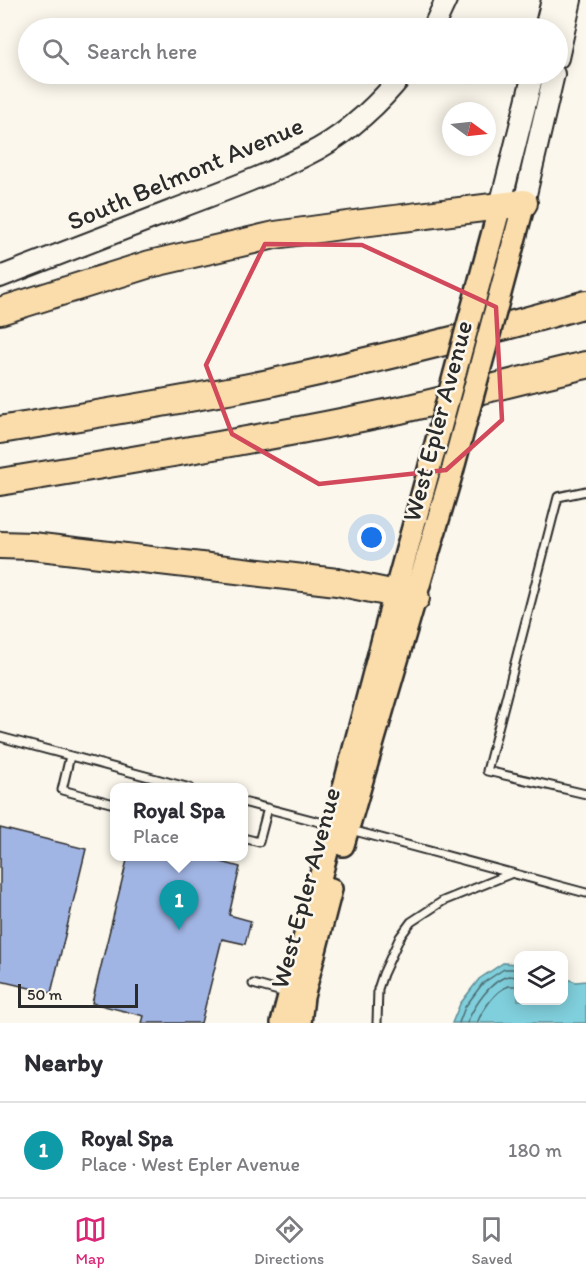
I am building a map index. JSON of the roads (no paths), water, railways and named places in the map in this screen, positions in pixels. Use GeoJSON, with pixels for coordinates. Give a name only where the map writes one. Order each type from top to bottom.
{"type":"FeatureCollection","features":[{"type":"Feature","properties":{"kind":"highway"},"geometry":{"type":"LineString","coordinates":[[0,311],[150,264],[275,235],[512,204]]}},
{"type":"Feature","properties":{"kind":"highway"},"geometry":{"type":"LineString","coordinates":[[0,430],[114,412],[267,383],[398,354],[586,304]]}},
{"type":"Feature","properties":{"kind":"highway"},"geometry":{"type":"LineString","coordinates":[[0,482],[270,436],[401,409],[586,363]]}},
{"type":"Feature","properties":{"kind":"highway"},"geometry":{"type":"LineString","coordinates":[[0,545],[72,550],[326,581],[405,596]]}},
{"type":"Feature","properties":{"kind":"main road","name":"West Epler Avenue"},"geometry":{"type":"LineString","coordinates":[[282,1023],[296,995],[340,827],[405,596],[430,466],[487,254],[512,204]]}},
{"type":"Feature","properties":{"kind":"main road","name":"West Epler Avenue"},"geometry":{"type":"LineString","coordinates":[[405,596],[452,472],[509,260],[512,204]]}},
{"type":"Feature","properties":{"kind":"main road","name":"West Epler Avenue"},"geometry":{"type":"LineString","coordinates":[[296,995],[300,1023]]}},
{"type":"Feature","properties":{"kind":"street"},"geometry":{"type":"LineString","coordinates":[[438,18],[446,0]]}},
{"type":"Feature","properties":{"kind":"street"},"geometry":{"type":"LineString","coordinates":[[548,18],[552,0]]}},
{"type":"Feature","properties":{"kind":"street"},"geometry":{"type":"LineString","coordinates":[[567,18],[571,0]]}},
{"type":"Feature","properties":{"kind":"street","name":"South Belmont Avenue"},"geometry":{"type":"LineString","coordinates":[[0,277],[217,193],[319,148],[355,123],[395,84]]}},
{"type":"Feature","properties":{"kind":"street","name":"West Epler Avenue"},"geometry":{"type":"LineString","coordinates":[[512,204],[531,84]]}},
{"type":"Feature","properties":{"kind":"street","name":"West Epler Avenue"},"geometry":{"type":"LineString","coordinates":[[512,204],[551,84]]}},
{"type":"Feature","properties":{"kind":"lane"},"geometry":{"type":"LineString","coordinates":[[586,491],[558,497],[487,771],[586,794]]}},
{"type":"Feature","properties":{"kind":"lane"},"geometry":{"type":"LineString","coordinates":[[0,737],[171,783]]}},
{"type":"Feature","properties":{"kind":"lane"},"geometry":{"type":"LineString","coordinates":[[70,756],[62,790],[110,803]]}},
{"type":"Feature","properties":{"kind":"lane"},"geometry":{"type":"LineString","coordinates":[[248,803],[586,893]]}},
{"type":"Feature","properties":{"kind":"lane"},"geometry":{"type":"LineString","coordinates":[[248,839],[259,842],[268,808]]}},
{"type":"Feature","properties":{"kind":"lane"},"geometry":{"type":"LineString","coordinates":[[377,1023],[378,989],[383,974],[400,937],[411,922],[443,901],[510,874]]}},
{"type":"Feature","properties":{"kind":"lane"},"geometry":{"type":"LineString","coordinates":[[253,984],[296,995]]}},
{"type":"Feature","properties":{"kind":"water"},"geometry":{"type":"Polygon","coordinates":[[[503,963],[514,964],[514,1005],[568,1005],[568,979],[576,982],[586,981],[586,1023],[452,1023],[460,1004],[479,979],[503,963]]]}},
{"type":"Feature","properties":{"kind":"place","name":"Royal Spa"},"geometry":{"type":"Point","coordinates":[179,930]}}]}
